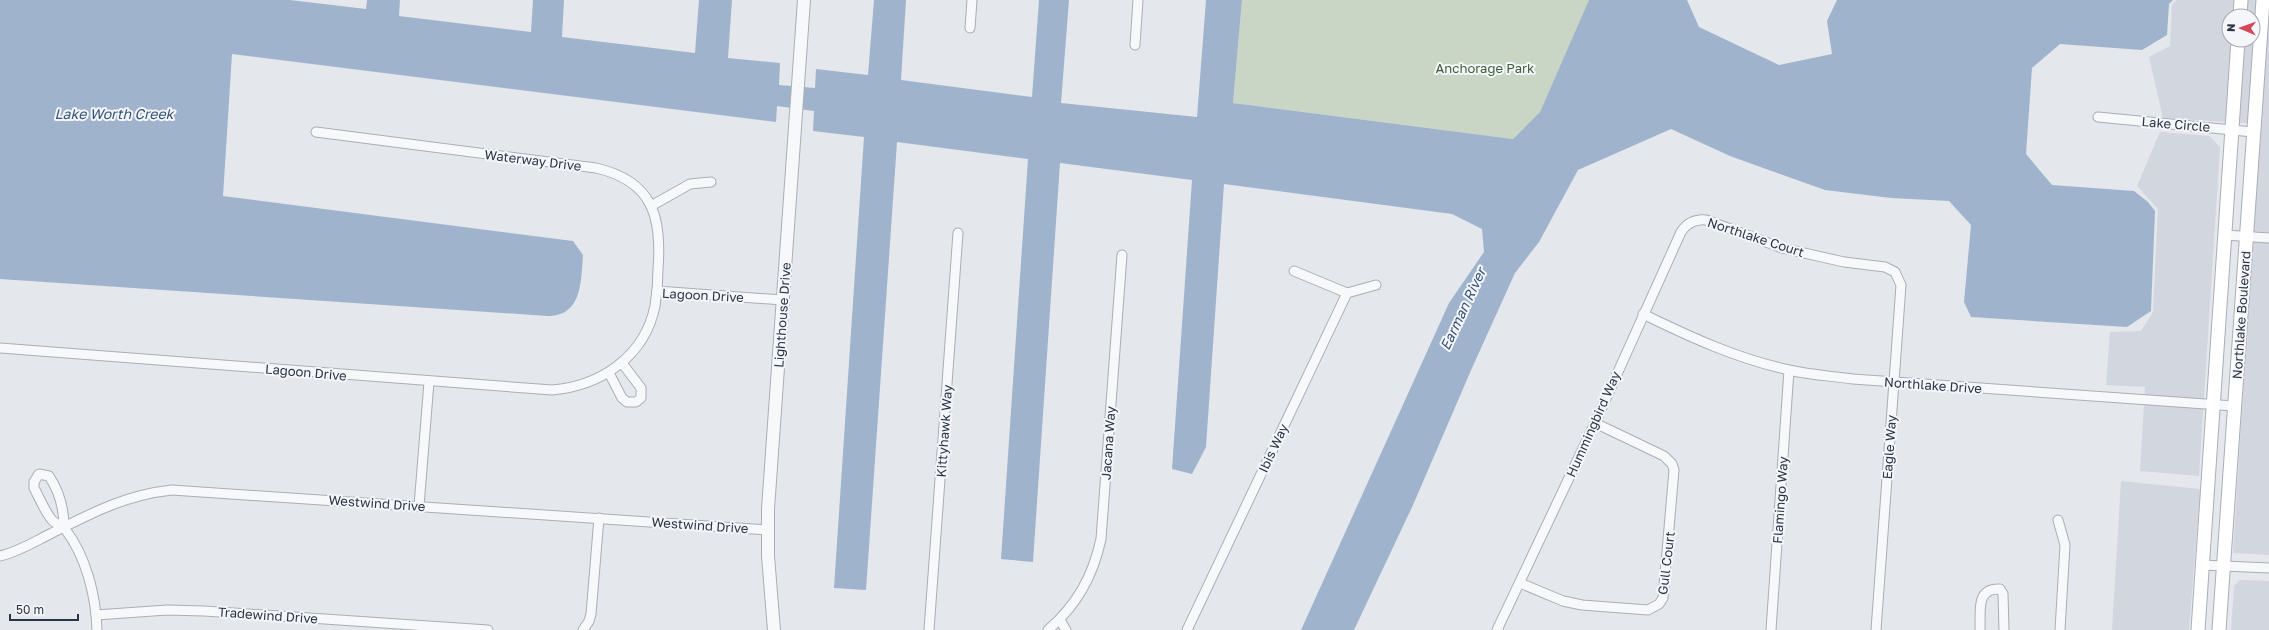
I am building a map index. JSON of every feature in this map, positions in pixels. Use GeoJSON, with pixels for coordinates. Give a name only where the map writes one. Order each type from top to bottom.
{"type":"FeatureCollection","features":[{"type":"Feature","properties":{"kind":"main road","name":"Northlake Boulevard"},"geometry":{"type":"LineString","coordinates":[[2219,630],[2263,0]]}},
{"type":"Feature","properties":{"kind":"main road","name":"Northlake Boulevard"},"geometry":{"type":"LineString","coordinates":[[2198,630],[2237,48]]}},
{"type":"Feature","properties":{"kind":"street","name":"Lighthouse Drive"},"geometry":{"type":"LineString","coordinates":[[774,630],[768,530],[804,0]]}},
{"type":"Feature","properties":{"kind":"street"},"geometry":{"type":"LineString","coordinates":[[970,28],[972,0]]}},
{"type":"Feature","properties":{"kind":"street"},"geometry":{"type":"LineString","coordinates":[[1135,45],[1138,0]]}},
{"type":"Feature","properties":{"kind":"street","name":"Lake Circle"},"geometry":{"type":"LineString","coordinates":[[2098,117],[2253,132]]}},
{"type":"Feature","properties":{"kind":"street","name":"Waterway Drive"},"geometry":{"type":"LineString","coordinates":[[316,132],[602,170],[620,176],[640,190],[651,206],[656,218],[660,242],[657,291]]}},
{"type":"Feature","properties":{"kind":"street"},"geometry":{"type":"LineString","coordinates":[[651,206],[690,184],[711,182]]}},
{"type":"Feature","properties":{"kind":"street","name":"Northlake Court"},"geometry":{"type":"LineString","coordinates":[[1693,221],[1706,220],[1752,238],[1812,256],[1889,268]]}},
{"type":"Feature","properties":{"kind":"street","name":"Hummingbird Way"},"geometry":{"type":"LineString","coordinates":[[1497,630],[1595,423],[1681,232],[1693,221]]}},
{"type":"Feature","properties":{"kind":"street","name":"Kittyhawk Way"},"geometry":{"type":"LineString","coordinates":[[929,630],[958,233]]}},
{"type":"Feature","properties":{"kind":"street"},"geometry":{"type":"LineString","coordinates":[[2225,235],[2269,238]]}},
{"type":"Feature","properties":{"kind":"street","name":"Jacana Way"},"geometry":{"type":"LineString","coordinates":[[1060,620],[1076,600],[1086,584],[1094,566],[1101,539],[1122,255]]}},
{"type":"Feature","properties":{"kind":"street","name":"Eagle Way"},"geometry":{"type":"LineString","coordinates":[[1876,630],[1901,285],[1898,277],[1889,268]]}},
{"type":"Feature","properties":{"kind":"street"},"geometry":{"type":"LineString","coordinates":[[1294,271],[1347,293],[1376,285]]}},
{"type":"Feature","properties":{"kind":"street","name":"Lagoon Drive"},"geometry":{"type":"LineString","coordinates":[[0,348],[429,382],[552,390],[582,386],[609,373],[622,363],[644,335],[655,307],[657,291],[783,300]]}},
{"type":"Feature","properties":{"kind":"street","name":"Ibis Way"},"geometry":{"type":"LineString","coordinates":[[1187,630],[1347,293]]}},
{"type":"Feature","properties":{"kind":"street","name":"Northlake Drive"},"geometry":{"type":"LineString","coordinates":[[1643,314],[1720,349],[1789,370],[1853,379],[2234,406]]}},
{"type":"Feature","properties":{"kind":"street"},"geometry":{"type":"LineString","coordinates":[[609,373],[622,398],[627,402],[636,402],[641,398],[641,388],[622,363]]}},
{"type":"Feature","properties":{"kind":"street","name":"Flamingo Way"},"geometry":{"type":"LineString","coordinates":[[1771,630],[1789,370]]}},
{"type":"Feature","properties":{"kind":"street"},"geometry":{"type":"LineString","coordinates":[[419,506],[429,382]]}},
{"type":"Feature","properties":{"kind":"street","name":"Gull Court"},"geometry":{"type":"LineString","coordinates":[[1520,583],[1551,597],[1582,605],[1648,610],[1659,604],[1663,598],[1674,470],[1664,456],[1595,423]]}},
{"type":"Feature","properties":{"kind":"street"},"geometry":{"type":"LineString","coordinates":[[64,527],[64,508],[53,482],[49,476],[39,474],[34,482],[34,488],[52,520],[64,527],[79,553],[87,575],[96,615],[97,630]]}},
{"type":"Feature","properties":{"kind":"street","name":"Westwind Drive"},"geometry":{"type":"LineString","coordinates":[[0,556],[102,508],[129,497],[172,490],[768,530]]}},
{"type":"Feature","properties":{"kind":"street"},"geometry":{"type":"LineString","coordinates":[[583,630],[589,621],[591,614],[599,518]]}},
{"type":"Feature","properties":{"kind":"street"},"geometry":{"type":"LineString","coordinates":[[2058,520],[2065,545],[2060,630]]}},
{"type":"Feature","properties":{"kind":"street"},"geometry":{"type":"LineString","coordinates":[[2202,566],[2269,568]]}},
{"type":"Feature","properties":{"kind":"street"},"geometry":{"type":"LineString","coordinates":[[1980,630],[1981,600],[1984,593],[1990,589],[2000,590],[2003,594],[2004,630]]}},
{"type":"Feature","properties":{"kind":"street","name":"Tradewind Drive"},"geometry":{"type":"LineString","coordinates":[[96,615],[167,610],[204,610],[488,630]]}},
{"type":"Feature","properties":{"kind":"street"},"geometry":{"type":"LineString","coordinates":[[1048,630],[1060,620],[1066,630]]}},
{"type":"Feature","properties":{"kind":"shaded area"},"geometry":{"type":"Polygon","coordinates":[[[2177,0],[2269,0],[2269,555],[2233,553],[2260,124],[2163,118],[2149,57],[2170,46],[2172,5],[2177,0]]]}},
{"type":"Feature","properties":{"kind":"shaded area"},"geometry":{"type":"Polygon","coordinates":[[[2160,132],[2209,136],[2220,147],[2199,476],[2140,471],[2145,387],[2106,385],[2110,332],[2141,331],[2153,312],[2158,209],[2137,186],[2160,132]]]}},
{"type":"Feature","properties":{"kind":"shaded area"},"geometry":{"type":"Polygon","coordinates":[[[2121,481],[2200,489],[2189,630],[2112,630],[2121,481]]]}},
{"type":"Feature","properties":{"kind":"shaded area"},"geometry":{"type":"Polygon","coordinates":[[[2240,580],[2269,581],[2269,630],[2231,630],[2234,586],[2240,580]]]}},
{"type":"Feature","properties":{"kind":"green space","name":"Anchorage Park"},"geometry":{"type":"Polygon","coordinates":[[[1242,0],[1590,0],[1540,112],[1513,139],[1233,103],[1242,0]]]}},
{"type":"Feature","properties":{"kind":"water","name":"Lake Worth Creek"},"geometry":{"type":"Polygon","coordinates":[[[0,0],[290,0],[366,9],[367,0],[400,0],[399,16],[531,32],[533,0],[564,0],[562,37],[695,53],[699,0],[732,0],[728,58],[780,63],[779,85],[815,88],[816,69],[868,75],[874,0],[906,0],[901,80],[1032,97],[1039,0],[1069,0],[1061,103],[1197,117],[1206,0],[1242,0],[1233,103],[1513,139],[1540,112],[1589,0],[1687,0],[1699,27],[1779,65],[1832,54],[1827,21],[1837,0],[2173,0],[2169,4],[2167,35],[2142,50],[2060,44],[2032,68],[2026,154],[2052,185],[2134,191],[2148,202],[2155,211],[2151,311],[2127,327],[1971,317],[1964,302],[1971,225],[1949,201],[1891,198],[1825,190],[1730,156],[1671,129],[1578,170],[1539,242],[1515,273],[1413,505],[1354,630],[1301,630],[1449,303],[1484,252],[1482,229],[1452,214],[1224,184],[1206,447],[1192,474],[1172,469],[1192,180],[1060,163],[1033,562],[1001,559],[1028,159],[897,142],[866,590],[834,588],[864,137],[813,131],[814,111],[777,106],[776,122],[232,54],[223,196],[573,241],[583,255],[582,275],[578,294],[574,303],[568,310],[559,314],[548,316],[0,279],[0,0]]]}},
{"type":"Feature","properties":{"kind":"water label","name":"Earman River"},"geometry":{"type":"Point","coordinates":[1463,309]}}]}
